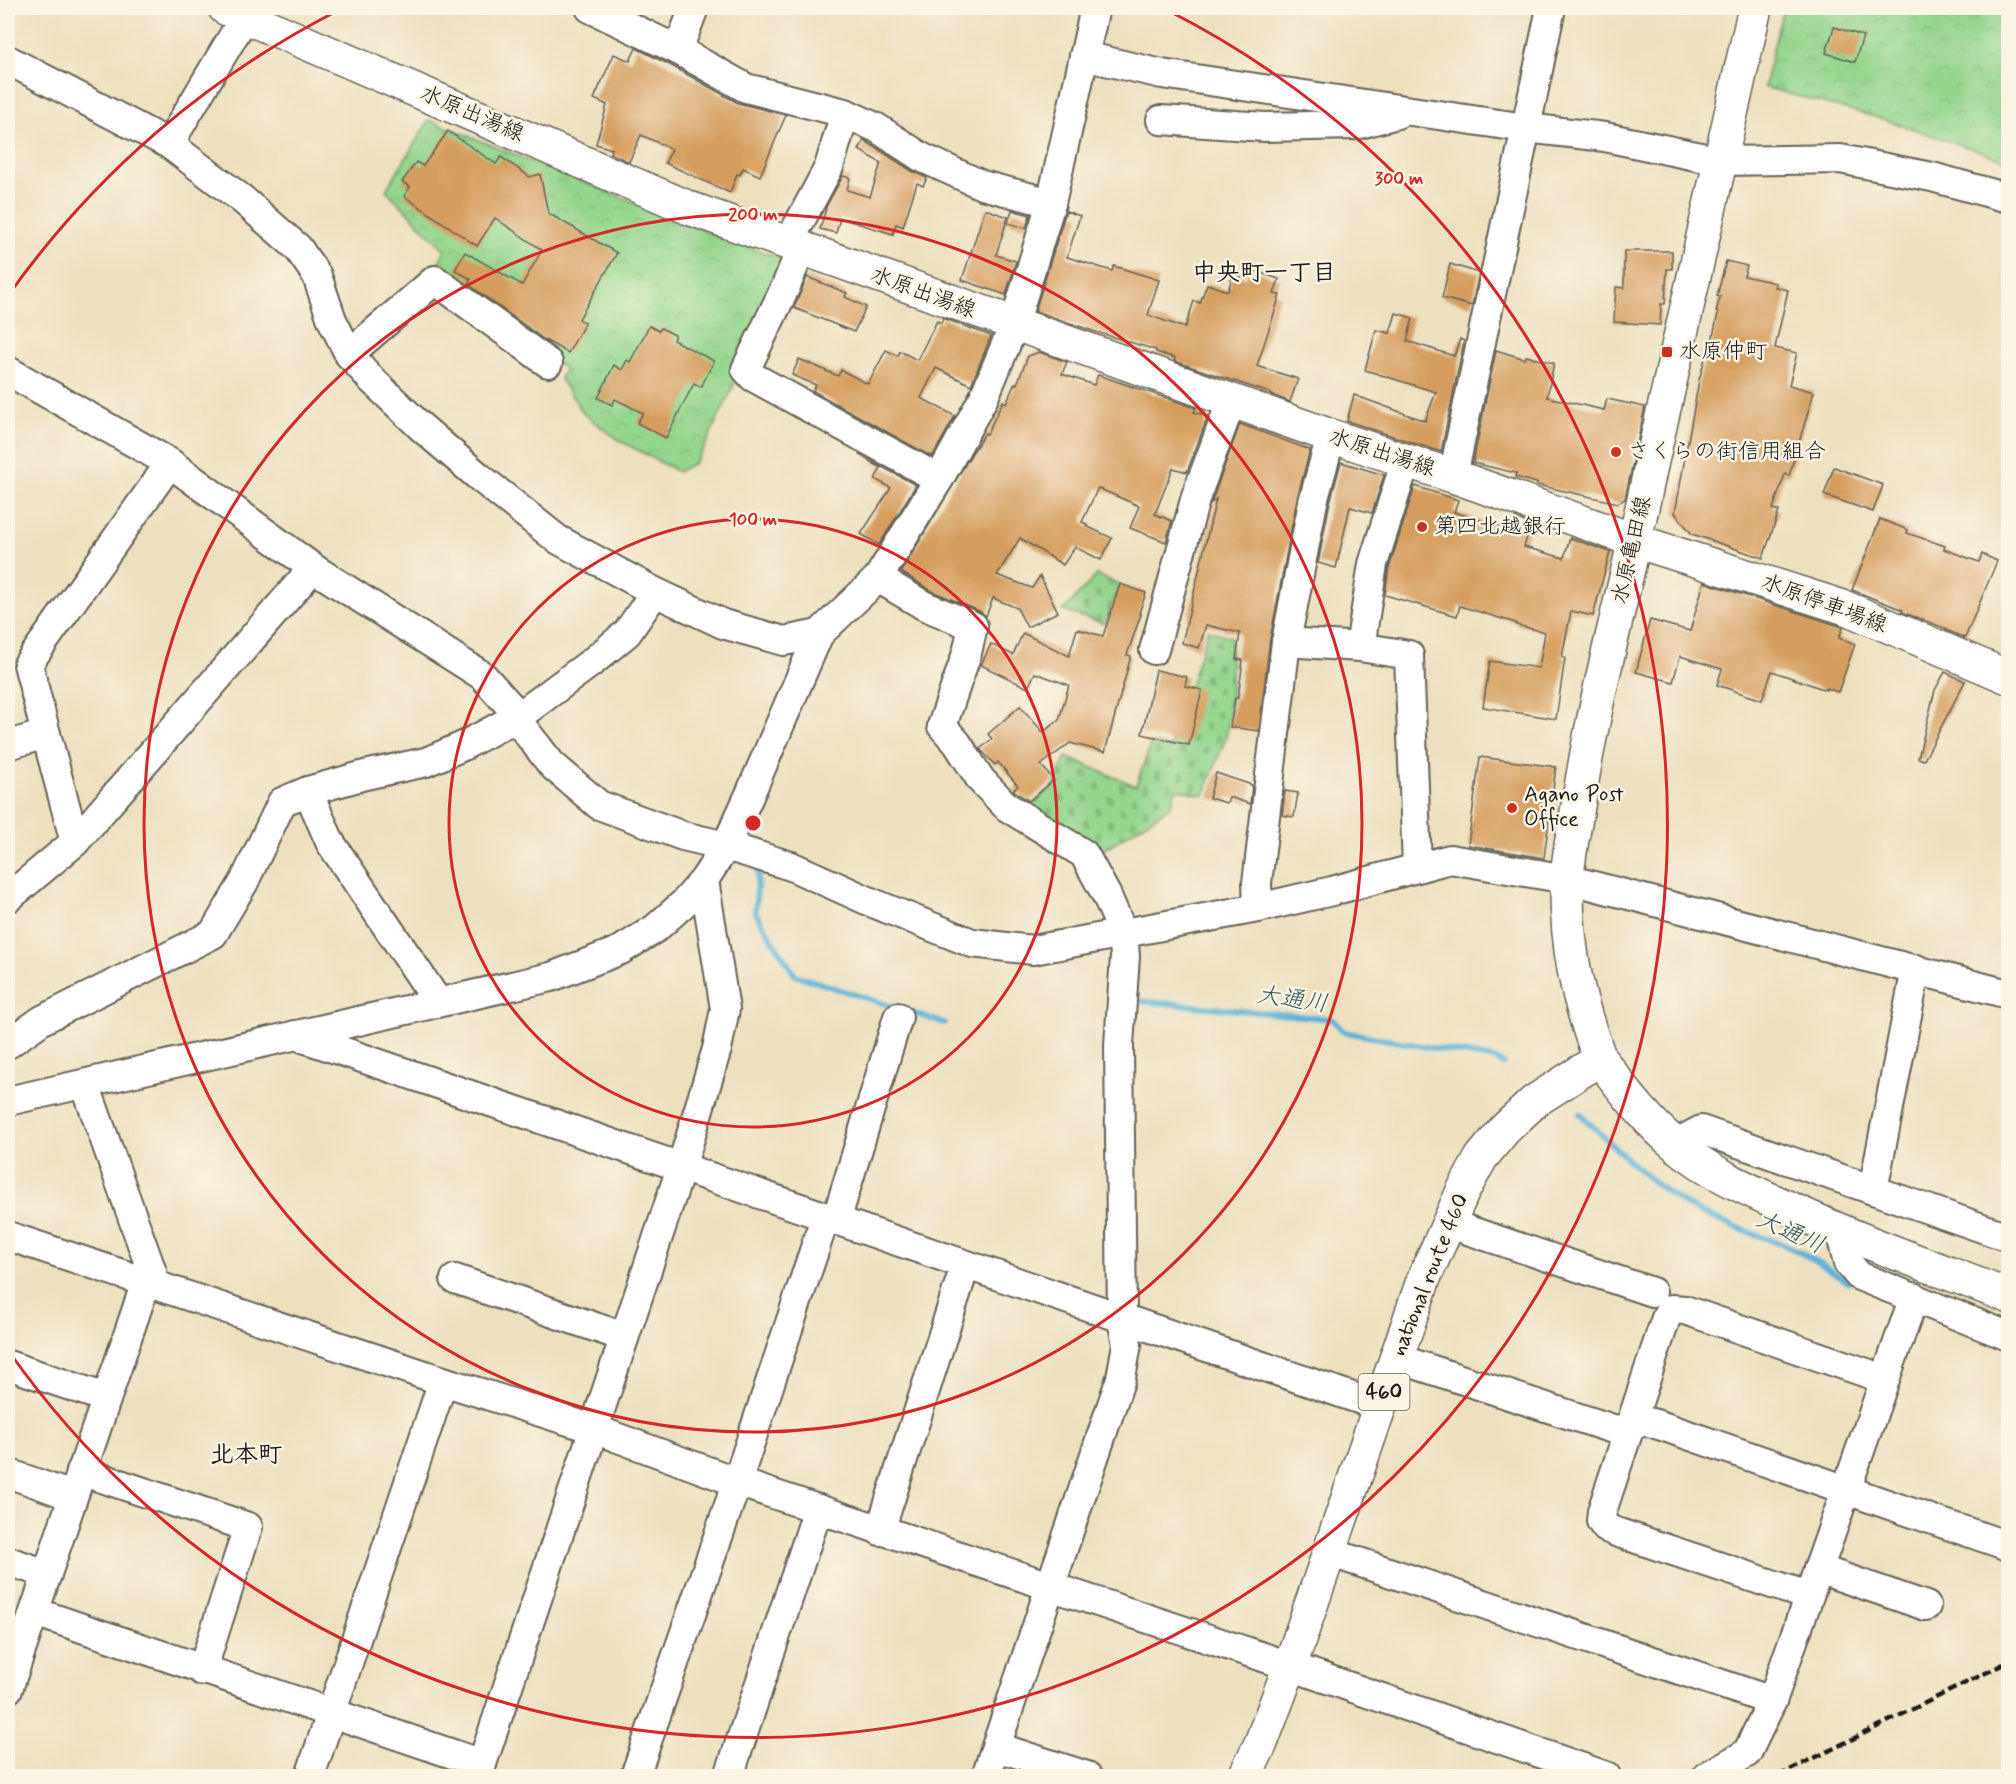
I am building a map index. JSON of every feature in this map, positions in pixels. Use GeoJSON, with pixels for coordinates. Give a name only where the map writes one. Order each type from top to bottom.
{"type":"FeatureCollection","features":[{"type":"Feature","properties":{"kind":"main road","name":"水原亀田線"},"geometry":{"type":"LineString","coordinates":[[1600,1059],[1586,1023],[1575,981],[1569,935],[1567,879],[1585,763],[1608,653],[1636,541],[1650,470],[1755,8]]}},
{"type":"Feature","properties":{"kind":"main road","name":"水原出湯線"},"geometry":{"type":"LineString","coordinates":[[240,10],[689,208],[1014,325],[1636,541]]}},
{"type":"Feature","properties":{"kind":"main road","name":"水原停車場線"},"geometry":{"type":"LineString","coordinates":[[1636,541],[1846,608],[2008,677]]}},
{"type":"Feature","properties":{"kind":"main road"},"geometry":{"type":"LineString","coordinates":[[1600,1059],[1637,1106],[1675,1144],[1706,1167],[1741,1186],[1840,1231],[2008,1296]]}},
{"type":"Feature","properties":{"kind":"main road","name":"national route 460"},"geometry":{"type":"LineString","coordinates":[[1245,1776],[1261,1743],[1290,1666],[1424,1278],[1448,1223],[1481,1158],[1505,1129],[1535,1101],[1600,1059]]}},
{"type":"Feature","properties":{"kind":"street"},"geometry":{"type":"LineString","coordinates":[[590,8],[678,50],[746,88],[845,113],[877,128],[921,157],[982,185],[1051,203]]}},
{"type":"Feature","properties":{"kind":"street"},"geometry":{"type":"LineString","coordinates":[[678,50],[694,8]]}},
{"type":"Feature","properties":{"kind":"street"},"geometry":{"type":"LineString","coordinates":[[8,1101],[550,977],[621,950],[656,928],[684,903],[704,880],[726,846],[819,634],[878,578],[939,479],[984,397],[1014,325],[1051,203],[1095,8]]}},
{"type":"Feature","properties":{"kind":"street"},"geometry":{"type":"LineString","coordinates":[[1453,476],[1551,8]]}},
{"type":"Feature","properties":{"kind":"street"},"geometry":{"type":"LineString","coordinates":[[168,144],[240,10]]}},
{"type":"Feature","properties":{"kind":"street"},"geometry":{"type":"LineString","coordinates":[[1084,56],[1162,74],[1526,128],[1605,137],[1720,161],[1840,159],[1932,177],[2008,198]]}},
{"type":"Feature","properties":{"kind":"street"},"geometry":{"type":"LineString","coordinates":[[8,60],[168,144],[243,200],[298,248],[317,276],[332,320],[349,354],[371,379],[478,476],[556,538],[655,592],[723,624],[784,641],[819,634]]}},
{"type":"Feature","properties":{"kind":"street"},"geometry":{"type":"LineString","coordinates":[[1161,120],[1265,127],[1356,125],[1407,111]]}},
{"type":"Feature","properties":{"kind":"street"},"geometry":{"type":"LineString","coordinates":[[845,113],[830,167],[794,246],[786,286],[746,369],[753,377],[939,479]]}},
{"type":"Feature","properties":{"kind":"street"},"geometry":{"type":"LineString","coordinates":[[349,354],[435,280],[548,363]]}},
{"type":"Feature","properties":{"kind":"street"},"geometry":{"type":"LineString","coordinates":[[8,371],[170,463],[313,568],[483,676],[519,716],[520,724],[552,765],[599,806],[683,836],[726,846],[791,866],[873,903],[972,943],[1033,950],[1258,908],[1332,891],[1450,859],[1567,879],[2008,994]]}},
{"type":"Feature","properties":{"kind":"street"},"geometry":{"type":"LineString","coordinates":[[1154,650],[1196,496],[1232,400]]}},
{"type":"Feature","properties":{"kind":"street"},"geometry":{"type":"LineString","coordinates":[[1258,908],[1257,883],[1286,642],[1313,502],[1331,436]]}},
{"type":"Feature","properties":{"kind":"street"},"geometry":{"type":"LineString","coordinates":[[1360,647],[1373,564],[1406,460]]}},
{"type":"Feature","properties":{"kind":"street"},"geometry":{"type":"LineString","coordinates":[[75,842],[28,664],[170,463]]}},
{"type":"Feature","properties":{"kind":"street"},"geometry":{"type":"LineString","coordinates":[[8,898],[75,842],[313,568]]}},
{"type":"Feature","properties":{"kind":"street"},"geometry":{"type":"LineString","coordinates":[[878,578],[925,606],[973,626],[967,653],[942,726],[957,743],[981,780],[1006,807],[1084,854],[1107,896],[1123,933],[1125,956],[1119,1045],[1122,1320],[1126,1344],[1121,1378],[986,1776]]}},
{"type":"Feature","properties":{"kind":"street"},"geometry":{"type":"LineString","coordinates":[[8,1044],[42,1020],[213,934],[244,882],[282,802],[308,791],[364,775],[426,762],[463,746],[519,716],[627,633],[655,592]]}},
{"type":"Feature","properties":{"kind":"street"},"geometry":{"type":"LineString","coordinates":[[1286,642],[1360,647],[1409,655],[1417,868]]}},
{"type":"Feature","properties":{"kind":"street"},"geometry":{"type":"LineString","coordinates":[[8,744],[46,734]]}},
{"type":"Feature","properties":{"kind":"street"},"geometry":{"type":"LineString","coordinates":[[308,791],[330,842],[438,1002]]}},
{"type":"Feature","properties":{"kind":"street"},"geometry":{"type":"LineString","coordinates":[[35,1612],[331,1714],[480,1770],[681,1168],[717,1048],[725,1009],[704,880]]}},
{"type":"Feature","properties":{"kind":"street"},"geometry":{"type":"LineString","coordinates":[[1874,1190],[1916,969]]}},
{"type":"Feature","properties":{"kind":"street"},"geometry":{"type":"LineString","coordinates":[[635,1776],[830,1220],[898,1017]]}},
{"type":"Feature","properties":{"kind":"street"},"geometry":{"type":"LineString","coordinates":[[295,1035],[1122,1320],[1379,1406]]}},
{"type":"Feature","properties":{"kind":"street"},"geometry":{"type":"LineString","coordinates":[[8,1689],[76,1484],[146,1282],[152,1272],[85,1084]]}},
{"type":"Feature","properties":{"kind":"street"},"geometry":{"type":"LineString","coordinates":[[1675,1144],[1701,1130],[2008,1237]]}},
{"type":"Feature","properties":{"kind":"street"},"geometry":{"type":"LineString","coordinates":[[1448,1223],[1652,1292]]}},
{"type":"Feature","properties":{"kind":"street"},"geometry":{"type":"LineString","coordinates":[[1840,1231],[1848,1263],[1859,1276],[2008,1336]]}},
{"type":"Feature","properties":{"kind":"street"},"geometry":{"type":"LineString","coordinates":[[8,1236],[443,1382],[594,1429],[737,1482],[1290,1666],[1606,1776]]}},
{"type":"Feature","properties":{"kind":"street"},"geometry":{"type":"LineString","coordinates":[[880,1531],[965,1266]]}},
{"type":"Feature","properties":{"kind":"street"},"geometry":{"type":"LineString","coordinates":[[454,1279],[624,1337]]}},
{"type":"Feature","properties":{"kind":"street"},"geometry":{"type":"LineString","coordinates":[[1707,1776],[1747,1753],[1772,1701],[1914,1297]]}},
{"type":"Feature","properties":{"kind":"street"},"geometry":{"type":"LineString","coordinates":[[1808,1596],[1606,1527],[1601,1521],[1602,1511],[1667,1315],[1672,1309],[1685,1310],[1884,1379]]}},
{"type":"Feature","properties":{"kind":"street"},"geometry":{"type":"LineString","coordinates":[[1396,1358],[1613,1429],[1630,1429],[1639,1423],[1646,1422],[1665,1427],[2008,1546]]}},
{"type":"Feature","properties":{"kind":"street"},"geometry":{"type":"LineString","coordinates":[[8,1365],[106,1398]]}},
{"type":"Feature","properties":{"kind":"street"},"geometry":{"type":"LineString","coordinates":[[310,1776],[443,1382]]}},
{"type":"Feature","properties":{"kind":"street"},"geometry":{"type":"LineString","coordinates":[[8,1473],[76,1484],[249,1527],[202,1671]]}},
{"type":"Feature","properties":{"kind":"street"},"geometry":{"type":"LineString","coordinates":[[729,1776],[818,1509]]}},
{"type":"Feature","properties":{"kind":"street"},"geometry":{"type":"LineString","coordinates":[[1329,1552],[1772,1701]]}},
{"type":"Feature","properties":{"kind":"street"},"geometry":{"type":"LineString","coordinates":[[8,1561],[47,1574]]}},
{"type":"Feature","properties":{"kind":"street"},"geometry":{"type":"LineString","coordinates":[[1818,1569],[1926,1606]]}},
{"type":"Feature","properties":{"kind":"street"},"geometry":{"type":"LineString","coordinates":[[997,1747],[1087,1776]]}},
{"type":"Feature","properties":{"kind":"green space"},"geometry":{"type":"Polygon","coordinates":[[[1783,8],[2008,8],[2008,161],[1886,120],[1764,87],[1783,8]]]}},
{"type":"Feature","properties":{"kind":"green space"},"geometry":{"type":"Polygon","coordinates":[[[429,120],[715,235],[788,261],[784,280],[704,448],[694,463],[678,472],[619,440],[584,414],[560,379],[565,369],[433,273],[445,250],[386,190],[429,120]]]}},
{"type":"Feature","properties":{"kind":"green space"},"geometry":{"type":"Polygon","coordinates":[[[1097,575],[1119,584],[1105,624],[1063,611],[1097,575]]]}},
{"type":"Feature","properties":{"kind":"green space"},"geometry":{"type":"Polygon","coordinates":[[[1208,630],[1231,637],[1231,701],[1226,737],[1204,795],[1176,789],[1171,806],[1097,854],[1027,808],[1054,786],[1066,757],[1136,786],[1151,743],[1170,748],[1208,630]]]}},
{"type":"Feature","properties":{"kind":"building"},"geometry":{"type":"Polygon","coordinates":[[[1834,27],[1863,36],[1855,62],[1826,53],[1834,27]]]}},
{"type":"Feature","properties":{"kind":"building"},"geometry":{"type":"Polygon","coordinates":[[[636,48],[738,103],[786,115],[760,176],[743,168],[740,175],[737,174],[730,193],[665,163],[672,149],[641,135],[629,162],[610,153],[612,149],[596,144],[607,105],[594,99],[614,54],[630,61],[636,48]]]}},
{"type":"Feature","properties":{"kind":"building"},"geometry":{"type":"Polygon","coordinates":[[[448,131],[496,164],[501,157],[530,177],[540,174],[548,213],[617,253],[579,319],[585,323],[568,353],[543,339],[468,284],[471,279],[455,270],[465,252],[522,285],[542,250],[495,218],[477,246],[404,196],[410,187],[402,182],[416,162],[423,166],[448,131]]]}},
{"type":"Feature","properties":{"kind":"building"},"geometry":{"type":"Polygon","coordinates":[[[864,140],[927,178],[923,186],[917,183],[903,227],[896,224],[893,234],[840,218],[836,233],[820,229],[827,205],[843,176],[850,178],[847,190],[870,197],[881,163],[859,150],[864,140]]]}},
{"type":"Feature","properties":{"kind":"building"},"geometry":{"type":"Polygon","coordinates":[[[985,209],[1008,217],[996,255],[1016,261],[1006,295],[962,280],[985,209]]]}},
{"type":"Feature","properties":{"kind":"building"},"geometry":{"type":"Polygon","coordinates":[[[1012,210],[1030,215],[1026,228],[1008,223],[1012,210]]]}},
{"type":"Feature","properties":{"kind":"building"},"geometry":{"type":"Polygon","coordinates":[[[1066,211],[1080,216],[1067,257],[1112,271],[1114,266],[1159,280],[1148,315],[1185,328],[1194,301],[1200,303],[1207,284],[1228,291],[1233,274],[1246,278],[1249,269],[1279,279],[1274,294],[1280,295],[1257,366],[1298,379],[1290,402],[1270,393],[1174,361],[1175,358],[1156,352],[1156,350],[1035,311],[1066,211]]]}},
{"type":"Feature","properties":{"kind":"building"},"geometry":{"type":"Polygon","coordinates":[[[1624,251],[1672,251],[1672,269],[1667,269],[1665,304],[1661,304],[1660,325],[1614,322],[1616,287],[1624,288],[1624,251]]]}},
{"type":"Feature","properties":{"kind":"building"},"geometry":{"type":"Polygon","coordinates":[[[1726,261],[1747,266],[1744,276],[1776,283],[1775,287],[1788,290],[1775,348],[1797,353],[1789,385],[1814,392],[1789,476],[1785,474],[1773,509],[1779,511],[1763,558],[1692,534],[1675,513],[1699,380],[1706,355],[1709,356],[1718,313],[1716,312],[1720,297],[1717,296],[1726,261]]]}},
{"type":"Feature","properties":{"kind":"building"},"geometry":{"type":"Polygon","coordinates":[[[1450,264],[1479,273],[1472,306],[1442,298],[1450,264]]]}},
{"type":"Feature","properties":{"kind":"building"},"geometry":{"type":"Polygon","coordinates":[[[807,277],[847,293],[845,297],[866,307],[854,332],[794,308],[807,277]]]}},
{"type":"Feature","properties":{"kind":"building"},"geometry":{"type":"Polygon","coordinates":[[[1396,313],[1413,318],[1407,341],[1454,356],[1460,339],[1464,341],[1441,452],[1347,421],[1354,395],[1425,421],[1436,392],[1365,370],[1376,330],[1390,333],[1396,313]]]}},
{"type":"Feature","properties":{"kind":"building"},"geometry":{"type":"Polygon","coordinates":[[[943,318],[991,336],[971,385],[936,368],[921,398],[955,416],[932,457],[813,391],[816,385],[792,375],[799,359],[838,376],[841,370],[868,384],[886,350],[898,356],[900,351],[917,360],[937,321],[941,323],[943,318]]]}},
{"type":"Feature","properties":{"kind":"building"},"geometry":{"type":"Polygon","coordinates":[[[649,326],[659,331],[661,328],[675,335],[673,340],[714,361],[701,387],[694,383],[666,438],[637,423],[643,413],[615,399],[612,405],[598,398],[614,365],[622,370],[627,360],[630,362],[649,326]]]}},
{"type":"Feature","properties":{"kind":"building"},"geometry":{"type":"Polygon","coordinates":[[[1496,350],[1525,359],[1526,356],[1554,363],[1547,397],[1604,410],[1607,399],[1645,407],[1625,499],[1618,503],[1537,485],[1537,483],[1515,477],[1516,473],[1473,463],[1496,350]]]}},
{"type":"Feature","properties":{"kind":"building"},"geometry":{"type":"Polygon","coordinates":[[[1039,352],[1067,362],[1062,374],[1094,385],[1098,375],[1196,408],[1194,412],[1208,416],[1187,472],[1173,468],[1155,514],[1172,521],[1166,542],[1130,528],[1139,506],[1098,488],[1082,522],[1112,538],[1101,560],[1075,547],[1063,565],[1020,538],[997,575],[1032,588],[1040,576],[1058,612],[1027,627],[1017,608],[993,598],[986,616],[932,591],[901,572],[972,453],[985,433],[987,434],[1003,401],[1006,403],[1015,383],[1017,384],[1028,356],[1039,352]]]}},
{"type":"Feature","properties":{"kind":"building"},"geometry":{"type":"Polygon","coordinates":[[[1240,424],[1310,450],[1297,499],[1270,639],[1259,731],[1230,727],[1235,698],[1238,698],[1243,660],[1236,659],[1240,633],[1206,625],[1199,648],[1182,643],[1216,499],[1211,503],[1240,424]]]}},
{"type":"Feature","properties":{"kind":"building"},"geometry":{"type":"Polygon","coordinates":[[[858,454],[916,485],[879,545],[861,534],[891,488],[875,479],[881,468],[858,454]]]}},
{"type":"Feature","properties":{"kind":"building"},"geometry":{"type":"Polygon","coordinates":[[[1341,462],[1384,475],[1372,513],[1350,507],[1336,568],[1318,563],[1329,506],[1341,462]]]}},
{"type":"Feature","properties":{"kind":"building"},"geometry":{"type":"Polygon","coordinates":[[[1834,467],[1883,485],[1873,512],[1824,495],[1834,467]]]}},
{"type":"Feature","properties":{"kind":"building"},"geometry":{"type":"Polygon","coordinates":[[[1415,486],[1458,500],[1454,512],[1511,530],[1515,518],[1531,524],[1524,547],[1564,558],[1570,538],[1610,552],[1593,616],[1571,611],[1562,657],[1565,658],[1556,719],[1483,707],[1490,661],[1539,668],[1545,632],[1460,606],[1457,616],[1385,595],[1389,568],[1415,486]]]}},
{"type":"Feature","properties":{"kind":"building"},"geometry":{"type":"Polygon","coordinates":[[[1880,519],[1908,530],[1907,533],[1945,546],[1944,549],[1979,562],[1982,554],[1997,561],[1965,638],[1852,590],[1880,519]]]}},
{"type":"Feature","properties":{"kind":"building"},"geometry":{"type":"Polygon","coordinates":[[[1704,582],[1843,627],[1839,638],[1855,644],[1838,692],[1772,671],[1762,700],[1717,685],[1722,669],[1680,656],[1673,682],[1636,672],[1650,620],[1690,631],[1704,582]]]}},
{"type":"Feature","properties":{"kind":"building"},"geometry":{"type":"Polygon","coordinates":[[[1120,584],[1146,593],[1127,655],[1131,656],[1105,752],[1070,743],[1041,765],[1054,780],[1029,801],[1013,790],[1018,786],[998,762],[995,765],[980,749],[992,739],[988,734],[1020,706],[1043,732],[1059,720],[1069,685],[1035,673],[1028,688],[981,665],[991,644],[1013,655],[1023,633],[1069,656],[1077,629],[1103,636],[1120,584]]]}},
{"type":"Feature","properties":{"kind":"building"},"geometry":{"type":"Polygon","coordinates":[[[1156,670],[1187,677],[1185,686],[1202,690],[1189,745],[1142,734],[1156,670]]]}},
{"type":"Feature","properties":{"kind":"building"},"geometry":{"type":"Polygon","coordinates":[[[1945,672],[1965,681],[1924,760],[1918,758],[1935,690],[1945,672]]]}},
{"type":"Feature","properties":{"kind":"building"},"geometry":{"type":"Polygon","coordinates":[[[1480,757],[1556,767],[1544,858],[1468,845],[1480,757]]]}},
{"type":"Feature","properties":{"kind":"building"},"geometry":{"type":"Polygon","coordinates":[[[1216,773],[1252,785],[1250,804],[1229,797],[1227,803],[1209,798],[1216,773]]]}},
{"type":"Feature","properties":{"kind":"building"},"geometry":{"type":"Polygon","coordinates":[[[1285,791],[1298,793],[1294,817],[1282,815],[1285,791]]]}},
{"type":"Feature","properties":{"kind":"waterway","name":"大通川"},"geometry":{"type":"LineString","coordinates":[[759,864],[755,912],[795,975],[944,1023]]}},
{"type":"Feature","properties":{"kind":"waterway","name":"大通川"},"geometry":{"type":"LineString","coordinates":[[1141,1001],[1332,1019],[1344,1032],[1495,1059],[1503,1064]]}},
{"type":"Feature","properties":{"kind":"waterway","name":"大通川"},"geometry":{"type":"LineString","coordinates":[[1580,1114],[1633,1164],[1677,1199],[1716,1219],[1789,1247],[1848,1282]]}},
{"type":"Feature","properties":{"kind":"railway"},"geometry":{"type":"LineString","coordinates":[[1778,1776],[2008,1662]]}},
{"type":"Feature","properties":{"kind":"place","name":"水原仲町"},"geometry":{"type":"Point","coordinates":[1667,352]}},
{"type":"Feature","properties":{"kind":"place","name":"さくらの街信用組合"},"geometry":{"type":"Point","coordinates":[1616,452]}},
{"type":"Feature","properties":{"kind":"place","name":"第四北越銀行"},"geometry":{"type":"Point","coordinates":[1422,527]}},
{"type":"Feature","properties":{"kind":"place","name":"Agano Post Office"},"geometry":{"type":"Point","coordinates":[1512,808]}},
{"type":"Feature","properties":{"kind":"district","name":"中央町一丁目"},"geometry":{"type":"Point","coordinates":[1264,273]}},
{"type":"Feature","properties":{"kind":"district","name":"北本町"},"geometry":{"type":"Point","coordinates":[246,1455]}}]}
